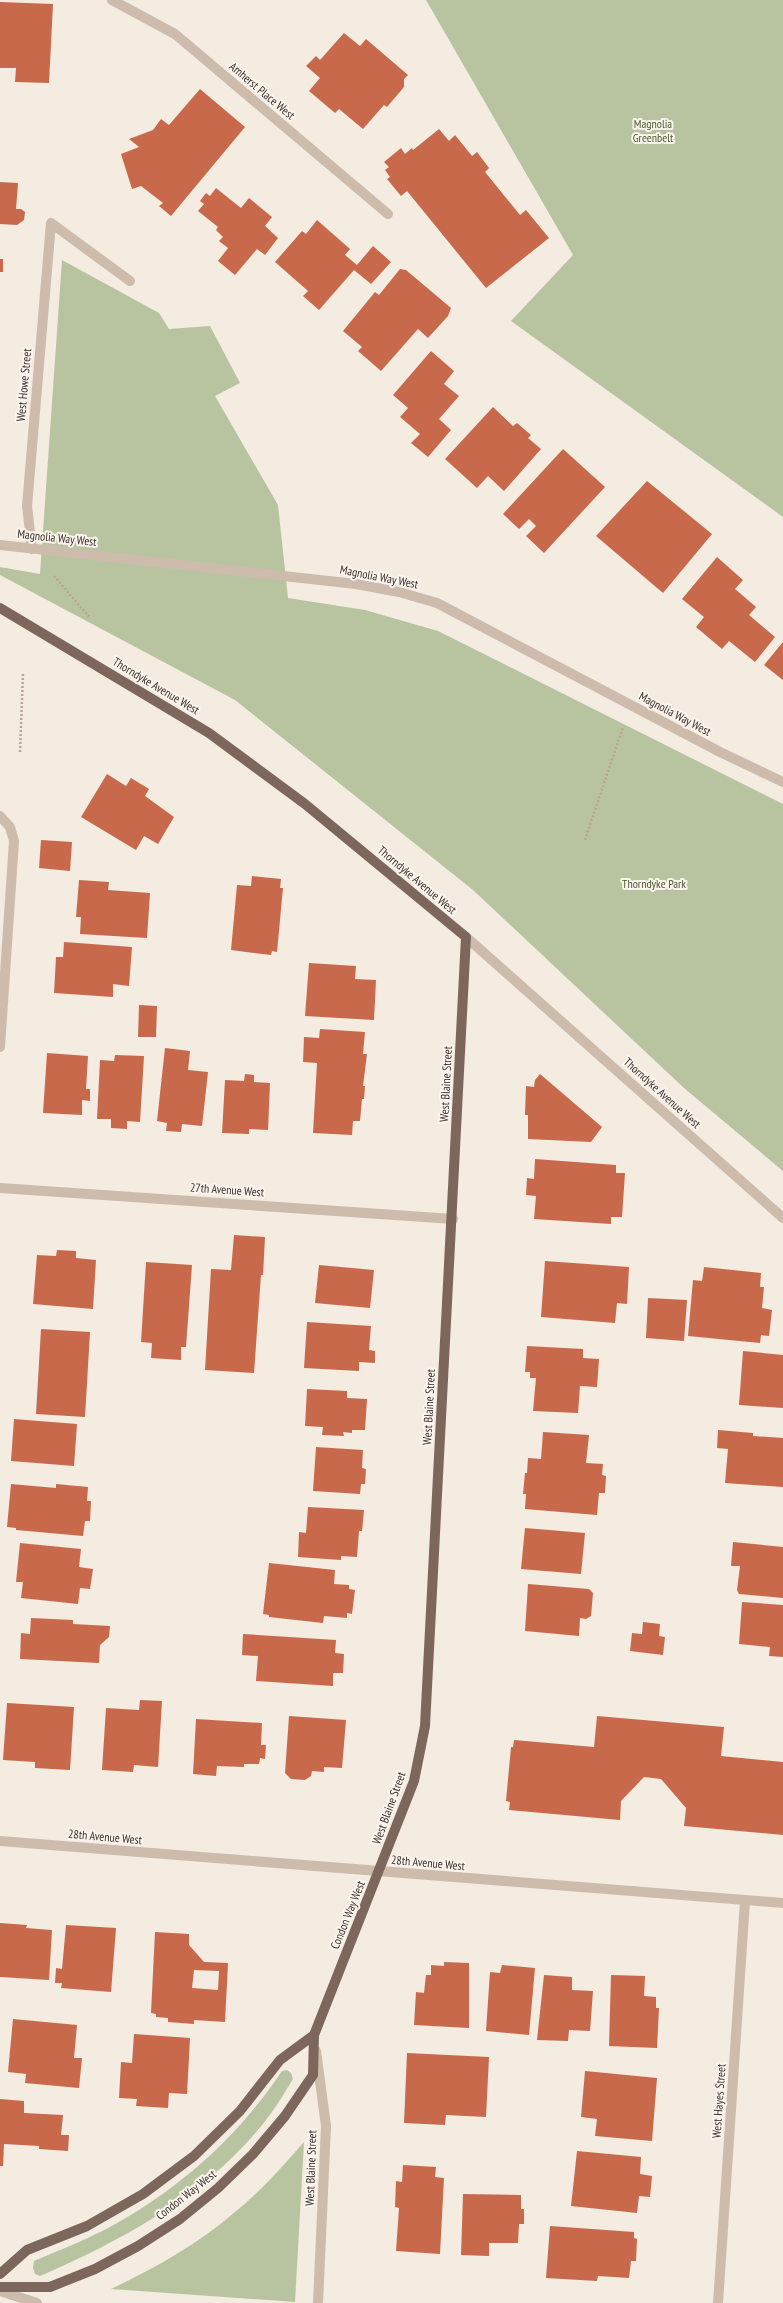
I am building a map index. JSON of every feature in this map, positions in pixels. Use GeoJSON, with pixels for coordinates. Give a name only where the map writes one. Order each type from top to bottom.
{"type":"FeatureCollection","features":[{"type":"Feature","properties":{"kind":"main road","name":"Thorndyke Avenue West"},"geometry":{"type":"LineString","coordinates":[[0,608],[209,733],[305,804],[466,937]]}},
{"type":"Feature","properties":{"kind":"main road","name":"West Blaine Street"},"geometry":{"type":"LineString","coordinates":[[379,1872],[414,1781],[425,1726],[453,1219],[466,937]]}},
{"type":"Feature","properties":{"kind":"main road","name":"Condon Way West"},"geometry":{"type":"LineString","coordinates":[[0,2287],[50,2287],[95,2269],[138,2246],[185,2215],[218,2188],[248,2158],[285,2116],[313,2075],[314,2035],[379,1872]]}},
{"type":"Feature","properties":{"kind":"main road"},"geometry":{"type":"LineString","coordinates":[[0,2274],[27,2250],[93,2223],[143,2194],[194,2156],[240,2111],[280,2060],[314,2035]]}},
{"type":"Feature","properties":{"kind":"street","name":"Amherst Place West"},"geometry":{"type":"LineString","coordinates":[[112,0],[175,34],[388,214]]}},
{"type":"Feature","properties":{"kind":"street","name":"West Howe Street"},"geometry":{"type":"LineString","coordinates":[[32,549],[27,506],[51,223],[130,281]]}},
{"type":"Feature","properties":{"kind":"street","name":"Magnolia Way West"},"geometry":{"type":"LineString","coordinates":[[0,545],[356,584],[399,592],[437,603],[720,752],[783,782]]}},
{"type":"Feature","properties":{"kind":"street"},"geometry":{"type":"LineString","coordinates":[[0,816],[10,827],[14,841],[0,1047]]}},
{"type":"Feature","properties":{"kind":"street","name":"Thorndyke Avenue West"},"geometry":{"type":"LineString","coordinates":[[466,937],[783,1218]]}},
{"type":"Feature","properties":{"kind":"street","name":"27th Avenue West"},"geometry":{"type":"LineString","coordinates":[[0,1188],[453,1219]]}},
{"type":"Feature","properties":{"kind":"street","name":"28th Avenue West"},"geometry":{"type":"LineString","coordinates":[[0,1841],[783,1903]]}},
{"type":"Feature","properties":{"kind":"street","name":"West Hayes Street"},"geometry":{"type":"LineString","coordinates":[[718,2303],[745,1901]]}},
{"type":"Feature","properties":{"kind":"street","name":"West Blaine Street"},"geometry":{"type":"LineString","coordinates":[[314,2035],[326,2126],[318,2303]]}},
{"type":"Feature","properties":{"kind":"street"},"geometry":{"type":"LineString","coordinates":[[0,2291],[37,2303]]}},
{"type":"Feature","properties":{"kind":"path"},"geometry":{"type":"LineString","coordinates":[[32,549],[90,618]]}},
{"type":"Feature","properties":{"kind":"path"},"geometry":{"type":"LineString","coordinates":[[20,752],[23,673]]}},
{"type":"Feature","properties":{"kind":"path"},"geometry":{"type":"LineString","coordinates":[[585,840],[624,725],[626,703]]}},
{"type":"Feature","properties":{"kind":"green space","name":"Magnolia Greenbelt"},"geometry":{"type":"Polygon","coordinates":[[[426,0],[783,0],[783,517],[511,321],[573,255],[426,0]]]}},
{"type":"Feature","properties":{"kind":"green space","name":"Thorndyke Park"},"geometry":{"type":"Polygon","coordinates":[[[62,260],[159,313],[169,329],[210,326],[240,383],[215,396],[278,505],[288,598],[365,610],[438,631],[783,804],[783,1171],[684,1088],[473,890],[235,700],[0,575],[0,567],[40,574],[62,260]]]}},
{"type":"Feature","properties":{"kind":"green space"},"geometry":{"type":"Polygon","coordinates":[[[287,2070],[291,2073],[293,2079],[272,2112],[249,2140],[224,2166],[196,2189],[167,2209],[105,2245],[40,2276],[35,2274],[33,2268],[34,2261],[117,2223],[142,2208],[187,2175],[229,2137],[248,2116],[282,2071],[287,2070]]]}},
{"type":"Feature","properties":{"kind":"green space"},"geometry":{"type":"Polygon","coordinates":[[[304,2142],[295,2302],[111,2289],[176,2255],[221,2224],[245,2204],[304,2142]]]}},
{"type":"Feature","properties":{"kind":"building"},"geometry":{"type":"Polygon","coordinates":[[[0,2],[53,4],[49,83],[15,82],[16,68],[0,68],[0,2]]]}},
{"type":"Feature","properties":{"kind":"building"},"geometry":{"type":"Polygon","coordinates":[[[344,33],[360,46],[366,39],[408,75],[404,79],[404,87],[387,107],[384,105],[363,129],[339,109],[335,113],[309,91],[320,78],[306,66],[316,56],[320,60],[344,33]]]}},
{"type":"Feature","properties":{"kind":"building"},"geometry":{"type":"Polygon","coordinates":[[[200,89],[245,127],[171,216],[159,206],[163,203],[141,186],[132,189],[121,154],[139,147],[129,139],[153,130],[161,119],[169,125],[200,89]]]}},
{"type":"Feature","properties":{"kind":"building"},"geometry":{"type":"Polygon","coordinates":[[[439,129],[449,141],[455,135],[472,156],[477,152],[489,168],[485,172],[520,215],[526,210],[549,238],[486,288],[407,191],[401,196],[387,179],[390,177],[385,170],[389,167],[384,162],[401,148],[405,154],[412,148],[413,150],[439,129]]]}},
{"type":"Feature","properties":{"kind":"building"},"geometry":{"type":"Polygon","coordinates":[[[0,182],[18,183],[16,209],[21,209],[25,212],[24,220],[17,225],[0,224],[0,182]]]}},
{"type":"Feature","properties":{"kind":"building"},"geometry":{"type":"Polygon","coordinates":[[[216,188],[241,208],[249,198],[272,217],[265,226],[278,238],[265,255],[257,249],[235,275],[218,261],[228,248],[219,241],[223,237],[216,230],[218,227],[198,211],[204,204],[200,201],[206,193],[210,196],[216,188]]]}},
{"type":"Feature","properties":{"kind":"building"},"geometry":{"type":"Polygon","coordinates":[[[317,220],[350,249],[345,255],[357,265],[373,246],[391,262],[371,284],[354,270],[319,310],[303,296],[308,291],[275,262],[302,231],[306,234],[317,220]]]}},
{"type":"Feature","properties":{"kind":"building"},"geometry":{"type":"Polygon","coordinates":[[[0,259],[3,259],[3,272],[0,272],[0,259]]]}},
{"type":"Feature","properties":{"kind":"building"},"geometry":{"type":"Polygon","coordinates":[[[400,269],[406,270],[451,308],[448,316],[428,338],[418,329],[381,371],[358,351],[362,347],[343,331],[375,292],[379,295],[400,269]]]}},
{"type":"Feature","properties":{"kind":"building"},"geometry":{"type":"Polygon","coordinates":[[[431,351],[454,371],[444,384],[459,396],[439,419],[451,430],[428,457],[411,443],[420,434],[400,417],[408,408],[393,395],[431,351]]]}},
{"type":"Feature","properties":{"kind":"building"},"geometry":{"type":"Polygon","coordinates":[[[493,407],[513,426],[517,423],[531,435],[528,438],[541,449],[504,491],[488,476],[477,488],[445,459],[493,407]]]}},
{"type":"Feature","properties":{"kind":"building"},"geometry":{"type":"Polygon","coordinates":[[[563,449],[605,487],[544,553],[526,536],[536,526],[529,519],[519,529],[503,514],[563,449]]]}},
{"type":"Feature","properties":{"kind":"building"},"geometry":{"type":"Polygon","coordinates":[[[647,481],[712,534],[663,593],[596,536],[647,481]]]}},
{"type":"Feature","properties":{"kind":"building"},"geometry":{"type":"Polygon","coordinates":[[[717,557],[743,580],[735,589],[756,607],[749,615],[775,637],[755,662],[729,641],[722,649],[696,627],[704,617],[682,599],[717,557]]]}},
{"type":"Feature","properties":{"kind":"building"},"geometry":{"type":"Polygon","coordinates":[[[783,642],[783,680],[764,665],[783,642]]]}},
{"type":"Feature","properties":{"kind":"building"},"geometry":{"type":"Polygon","coordinates":[[[107,774],[126,786],[131,778],[149,789],[145,796],[174,817],[158,844],[144,836],[136,850],[81,817],[107,774]]]}},
{"type":"Feature","properties":{"kind":"building"},"geometry":{"type":"Polygon","coordinates":[[[41,840],[72,842],[70,871],[39,868],[41,840]]]}},
{"type":"Feature","properties":{"kind":"building"},"geometry":{"type":"Polygon","coordinates":[[[252,876],[281,879],[280,888],[283,888],[277,952],[272,951],[271,955],[231,950],[237,885],[251,886],[252,876]]]}},
{"type":"Feature","properties":{"kind":"building"},"geometry":{"type":"Polygon","coordinates":[[[79,880],[109,882],[108,890],[150,893],[147,938],[80,934],[81,917],[76,917],[79,880]]]}},
{"type":"Feature","properties":{"kind":"building"},"geometry":{"type":"Polygon","coordinates":[[[64,942],[132,947],[129,986],[113,984],[113,997],[54,993],[56,957],[63,957],[64,942]]]}},
{"type":"Feature","properties":{"kind":"building"},"geometry":{"type":"Polygon","coordinates":[[[309,963],[356,966],[355,979],[376,980],[374,1020],[305,1016],[309,963]]]}},
{"type":"Feature","properties":{"kind":"building"},"geometry":{"type":"Polygon","coordinates":[[[139,1005],[157,1006],[156,1037],[138,1037],[139,1005]]]}},
{"type":"Feature","properties":{"kind":"building"},"geometry":{"type":"Polygon","coordinates":[[[320,1029],[365,1032],[363,1054],[367,1054],[363,1086],[365,1086],[364,1099],[362,1099],[360,1121],[353,1121],[352,1135],[313,1133],[317,1063],[303,1062],[304,1037],[319,1038],[320,1029]]]}},
{"type":"Feature","properties":{"kind":"building"},"geometry":{"type":"Polygon","coordinates":[[[165,1048],[190,1051],[188,1070],[208,1072],[202,1126],[182,1124],[181,1132],[166,1131],[167,1123],[157,1121],[165,1048]]]}},
{"type":"Feature","properties":{"kind":"building"},"geometry":{"type":"Polygon","coordinates":[[[47,1053],[88,1056],[86,1089],[90,1089],[90,1101],[82,1100],[82,1115],[43,1113],[47,1053]]]}},
{"type":"Feature","properties":{"kind":"building"},"geometry":{"type":"Polygon","coordinates":[[[115,1055],[144,1056],[140,1122],[127,1121],[127,1129],[111,1128],[111,1119],[97,1119],[100,1060],[114,1061],[115,1055]]]}},
{"type":"Feature","properties":{"kind":"building"},"geometry":{"type":"Polygon","coordinates":[[[245,1074],[254,1075],[254,1082],[270,1083],[268,1130],[249,1129],[249,1134],[222,1133],[225,1080],[244,1081],[245,1074]]]}},
{"type":"Feature","properties":{"kind":"building"},"geometry":{"type":"Polygon","coordinates":[[[540,1074],[602,1127],[591,1142],[528,1139],[528,1115],[525,1115],[526,1086],[534,1087],[535,1080],[540,1074]]]}},
{"type":"Feature","properties":{"kind":"building"},"geometry":{"type":"Polygon","coordinates":[[[535,1159],[616,1165],[616,1173],[625,1173],[622,1217],[611,1217],[611,1224],[534,1219],[536,1196],[526,1195],[527,1178],[534,1179],[535,1159]]]}},
{"type":"Feature","properties":{"kind":"building"},"geometry":{"type":"Polygon","coordinates":[[[234,1235],[265,1237],[254,1373],[205,1370],[211,1269],[231,1270],[234,1235]]]}},
{"type":"Feature","properties":{"kind":"building"},"geometry":{"type":"Polygon","coordinates":[[[57,1250],[76,1251],[76,1258],[96,1260],[93,1309],[33,1304],[37,1255],[56,1256],[57,1250]]]}},
{"type":"Feature","properties":{"kind":"building"},"geometry":{"type":"Polygon","coordinates":[[[545,1261],[629,1267],[627,1304],[617,1303],[615,1323],[541,1317],[545,1261]]]}},
{"type":"Feature","properties":{"kind":"building"},"geometry":{"type":"Polygon","coordinates":[[[146,1262],[192,1265],[186,1347],[181,1347],[181,1360],[151,1358],[152,1343],[141,1342],[146,1262]]]}},
{"type":"Feature","properties":{"kind":"building"},"geometry":{"type":"Polygon","coordinates":[[[319,1265],[374,1270],[370,1308],[315,1303],[319,1265]]]}},
{"type":"Feature","properties":{"kind":"building"},"geometry":{"type":"Polygon","coordinates":[[[704,1267],[761,1273],[760,1287],[764,1287],[762,1308],[772,1310],[769,1336],[761,1335],[760,1343],[688,1336],[693,1280],[702,1281],[704,1267]]]}},
{"type":"Feature","properties":{"kind":"building"},"geometry":{"type":"Polygon","coordinates":[[[648,1298],[687,1300],[684,1341],[646,1338],[648,1298]]]}},
{"type":"Feature","properties":{"kind":"building"},"geometry":{"type":"Polygon","coordinates":[[[307,1322],[371,1326],[369,1350],[375,1351],[375,1363],[359,1362],[359,1371],[304,1368],[307,1322]]]}},
{"type":"Feature","properties":{"kind":"building"},"geometry":{"type":"Polygon","coordinates":[[[41,1329],[90,1332],[85,1417],[36,1414],[41,1329]]]}},
{"type":"Feature","properties":{"kind":"building"},"geometry":{"type":"Polygon","coordinates":[[[527,1346],[583,1349],[583,1358],[599,1359],[597,1387],[580,1386],[578,1413],[533,1411],[536,1378],[530,1378],[530,1372],[525,1372],[527,1346]]]}},
{"type":"Feature","properties":{"kind":"building"},"geometry":{"type":"Polygon","coordinates":[[[743,1351],[783,1355],[783,1408],[739,1405],[743,1351]]]}},
{"type":"Feature","properties":{"kind":"building"},"geometry":{"type":"Polygon","coordinates":[[[307,1389],[347,1391],[347,1398],[367,1399],[365,1430],[352,1430],[352,1433],[343,1432],[344,1436],[322,1435],[323,1427],[305,1426],[307,1389]]]}},
{"type":"Feature","properties":{"kind":"building"},"geometry":{"type":"Polygon","coordinates":[[[14,1419],[77,1424],[74,1466],[11,1461],[14,1419]]]}},
{"type":"Feature","properties":{"kind":"building"},"geometry":{"type":"Polygon","coordinates":[[[718,1430],[753,1433],[753,1436],[783,1438],[783,1487],[725,1483],[728,1449],[717,1448],[718,1430]]]}},
{"type":"Feature","properties":{"kind":"building"},"geometry":{"type":"Polygon","coordinates":[[[543,1432],[589,1435],[586,1463],[603,1464],[602,1475],[606,1476],[605,1493],[599,1493],[597,1515],[525,1509],[526,1494],[523,1494],[528,1458],[541,1459],[543,1432]]]}},
{"type":"Feature","properties":{"kind":"building"},"geometry":{"type":"Polygon","coordinates":[[[316,1447],[363,1450],[362,1468],[366,1469],[365,1484],[361,1484],[360,1494],[313,1491],[316,1447]]]}},
{"type":"Feature","properties":{"kind":"building"},"geometry":{"type":"Polygon","coordinates":[[[11,1484],[56,1488],[56,1484],[88,1487],[87,1501],[91,1501],[90,1521],[85,1521],[83,1536],[16,1530],[16,1528],[7,1527],[11,1484]]]}},
{"type":"Feature","properties":{"kind":"building"},"geometry":{"type":"Polygon","coordinates":[[[308,1507],[364,1510],[362,1531],[359,1531],[357,1557],[341,1556],[341,1560],[298,1557],[299,1532],[306,1533],[308,1507]]]}},
{"type":"Feature","properties":{"kind":"building"},"geometry":{"type":"Polygon","coordinates":[[[525,1528],[585,1533],[581,1574],[521,1569],[525,1528]]]}},
{"type":"Feature","properties":{"kind":"building"},"geometry":{"type":"Polygon","coordinates":[[[733,1542],[783,1547],[783,1598],[739,1594],[737,1590],[740,1566],[731,1566],[733,1542]]]}},
{"type":"Feature","properties":{"kind":"building"},"geometry":{"type":"Polygon","coordinates":[[[20,1543],[81,1549],[79,1567],[93,1569],[90,1589],[80,1588],[78,1604],[21,1598],[23,1582],[16,1582],[20,1543]]]}},
{"type":"Feature","properties":{"kind":"building"},"geometry":{"type":"Polygon","coordinates":[[[269,1563],[335,1570],[334,1584],[349,1585],[349,1589],[355,1590],[352,1614],[347,1613],[347,1618],[324,1616],[323,1623],[269,1617],[269,1615],[263,1614],[269,1563]]]}},
{"type":"Feature","properties":{"kind":"building"},"geometry":{"type":"Polygon","coordinates":[[[528,1584],[589,1589],[593,1593],[591,1616],[586,1619],[580,1618],[579,1636],[525,1631],[528,1584]]]}},
{"type":"Feature","properties":{"kind":"building"},"geometry":{"type":"Polygon","coordinates":[[[742,1602],[783,1605],[783,1657],[769,1656],[770,1647],[739,1644],[742,1602]]]}},
{"type":"Feature","properties":{"kind":"building"},"geometry":{"type":"Polygon","coordinates":[[[31,1618],[73,1620],[73,1624],[110,1626],[109,1637],[100,1645],[99,1663],[20,1659],[21,1633],[30,1634],[31,1618]]]}},
{"type":"Feature","properties":{"kind":"building"},"geometry":{"type":"Polygon","coordinates":[[[643,1622],[660,1624],[659,1636],[665,1637],[663,1655],[630,1651],[632,1633],[642,1634],[643,1622]]]}},
{"type":"Feature","properties":{"kind":"building"},"geometry":{"type":"Polygon","coordinates":[[[243,1634],[336,1640],[335,1653],[344,1654],[343,1673],[333,1673],[333,1686],[256,1681],[258,1656],[242,1655],[243,1634]]]}},
{"type":"Feature","properties":{"kind":"building"},"geometry":{"type":"Polygon","coordinates":[[[140,1700],[162,1701],[158,1767],[134,1765],[133,1772],[102,1770],[106,1708],[139,1710],[140,1700]]]}},
{"type":"Feature","properties":{"kind":"building"},"geometry":{"type":"Polygon","coordinates":[[[7,1703],[74,1707],[70,1770],[35,1768],[35,1762],[3,1760],[7,1703]]]}},
{"type":"Feature","properties":{"kind":"building"},"geometry":{"type":"Polygon","coordinates":[[[289,1716],[346,1720],[342,1768],[324,1767],[324,1772],[312,1771],[311,1776],[305,1780],[291,1779],[285,1773],[289,1716]]]}},
{"type":"Feature","properties":{"kind":"building"},"geometry":{"type":"Polygon","coordinates":[[[597,1716],[724,1727],[721,1756],[783,1762],[783,1835],[684,1826],[686,1808],[661,1779],[644,1777],[621,1801],[620,1820],[509,1810],[510,1802],[506,1801],[511,1747],[513,1747],[514,1740],[594,1747],[597,1716]]]}},
{"type":"Feature","properties":{"kind":"building"},"geometry":{"type":"Polygon","coordinates":[[[196,1719],[262,1723],[261,1745],[266,1745],[265,1759],[260,1758],[259,1764],[244,1764],[244,1767],[217,1766],[216,1776],[193,1774],[196,1719]]]}},
{"type":"Feature","properties":{"kind":"building"},"geometry":{"type":"Polygon","coordinates":[[[0,1923],[27,1925],[26,1928],[52,1930],[49,1980],[0,1977],[0,1923]]]}},
{"type":"Feature","properties":{"kind":"building"},"geometry":{"type":"Polygon","coordinates":[[[66,1925],[116,1928],[111,1992],[61,1988],[62,1983],[55,1983],[56,1968],[62,1969],[66,1925]]]}},
{"type":"Feature","properties":{"kind":"building"},"geometry":{"type":"Polygon","coordinates":[[[155,1932],[189,1934],[189,1945],[204,1962],[228,1963],[225,2022],[194,2020],[194,2024],[168,2022],[168,2018],[156,2017],[156,2014],[151,2013],[155,1932]],[[194,1970],[192,1988],[218,1990],[219,1971],[194,1970]]]}},
{"type":"Feature","properties":{"kind":"building"},"geometry":{"type":"Polygon","coordinates":[[[444,1962],[469,1963],[469,2028],[414,2025],[416,1992],[424,1993],[426,1975],[431,1975],[431,1965],[444,1966],[444,1962]]]}},
{"type":"Feature","properties":{"kind":"building"},"geometry":{"type":"Polygon","coordinates":[[[502,1965],[535,1968],[529,2035],[486,2031],[490,1972],[500,1973],[502,1965]]]}},
{"type":"Feature","properties":{"kind":"building"},"geometry":{"type":"Polygon","coordinates":[[[544,1975],[572,1977],[572,1990],[593,1991],[590,2031],[569,2030],[568,2041],[537,2040],[544,1975]]]}},
{"type":"Feature","properties":{"kind":"building"},"geometry":{"type":"Polygon","coordinates":[[[611,1975],[645,1976],[644,1996],[656,1997],[656,2008],[659,2008],[657,2048],[609,2046],[611,1975]]]}},
{"type":"Feature","properties":{"kind":"building"},"geometry":{"type":"Polygon","coordinates":[[[13,2019],[77,2025],[74,2058],[82,2058],[79,2088],[25,2083],[26,2074],[8,2072],[13,2019]]]}},
{"type":"Feature","properties":{"kind":"building"},"geometry":{"type":"Polygon","coordinates":[[[134,2034],[190,2038],[187,2094],[169,2093],[168,2108],[136,2106],[137,2099],[119,2098],[121,2062],[132,2063],[134,2034]]]}},
{"type":"Feature","properties":{"kind":"building"},"geometry":{"type":"Polygon","coordinates":[[[407,2053],[489,2057],[486,2117],[446,2115],[445,2125],[404,2123],[407,2053]]]}},
{"type":"Feature","properties":{"kind":"building"},"geometry":{"type":"Polygon","coordinates":[[[585,2071],[657,2078],[652,2141],[595,2136],[597,2119],[581,2117],[585,2071]]]}},
{"type":"Feature","properties":{"kind":"building"},"geometry":{"type":"Polygon","coordinates":[[[0,2099],[24,2101],[24,2113],[63,2115],[61,2135],[69,2135],[68,2151],[39,2149],[39,2146],[4,2144],[3,2166],[0,2166],[0,2099]]]}},
{"type":"Feature","properties":{"kind":"building"},"geometry":{"type":"Polygon","coordinates":[[[577,2151],[641,2157],[640,2174],[652,2176],[650,2197],[639,2196],[637,2213],[571,2206],[577,2151]]]}},
{"type":"Feature","properties":{"kind":"building"},"geometry":{"type":"Polygon","coordinates":[[[403,2165],[436,2167],[435,2177],[444,2178],[440,2254],[396,2251],[399,2208],[395,2207],[396,2181],[402,2182],[403,2165]]]}},
{"type":"Feature","properties":{"kind":"building"},"geometry":{"type":"Polygon","coordinates":[[[463,2194],[521,2195],[521,2209],[524,2209],[524,2224],[519,2224],[518,2243],[489,2243],[489,2256],[461,2255],[463,2194]]]}},
{"type":"Feature","properties":{"kind":"building"},"geometry":{"type":"Polygon","coordinates":[[[550,2226],[634,2232],[634,2238],[637,2239],[636,2261],[631,2261],[629,2278],[598,2276],[597,2281],[546,2278],[550,2226]]]}}]}
